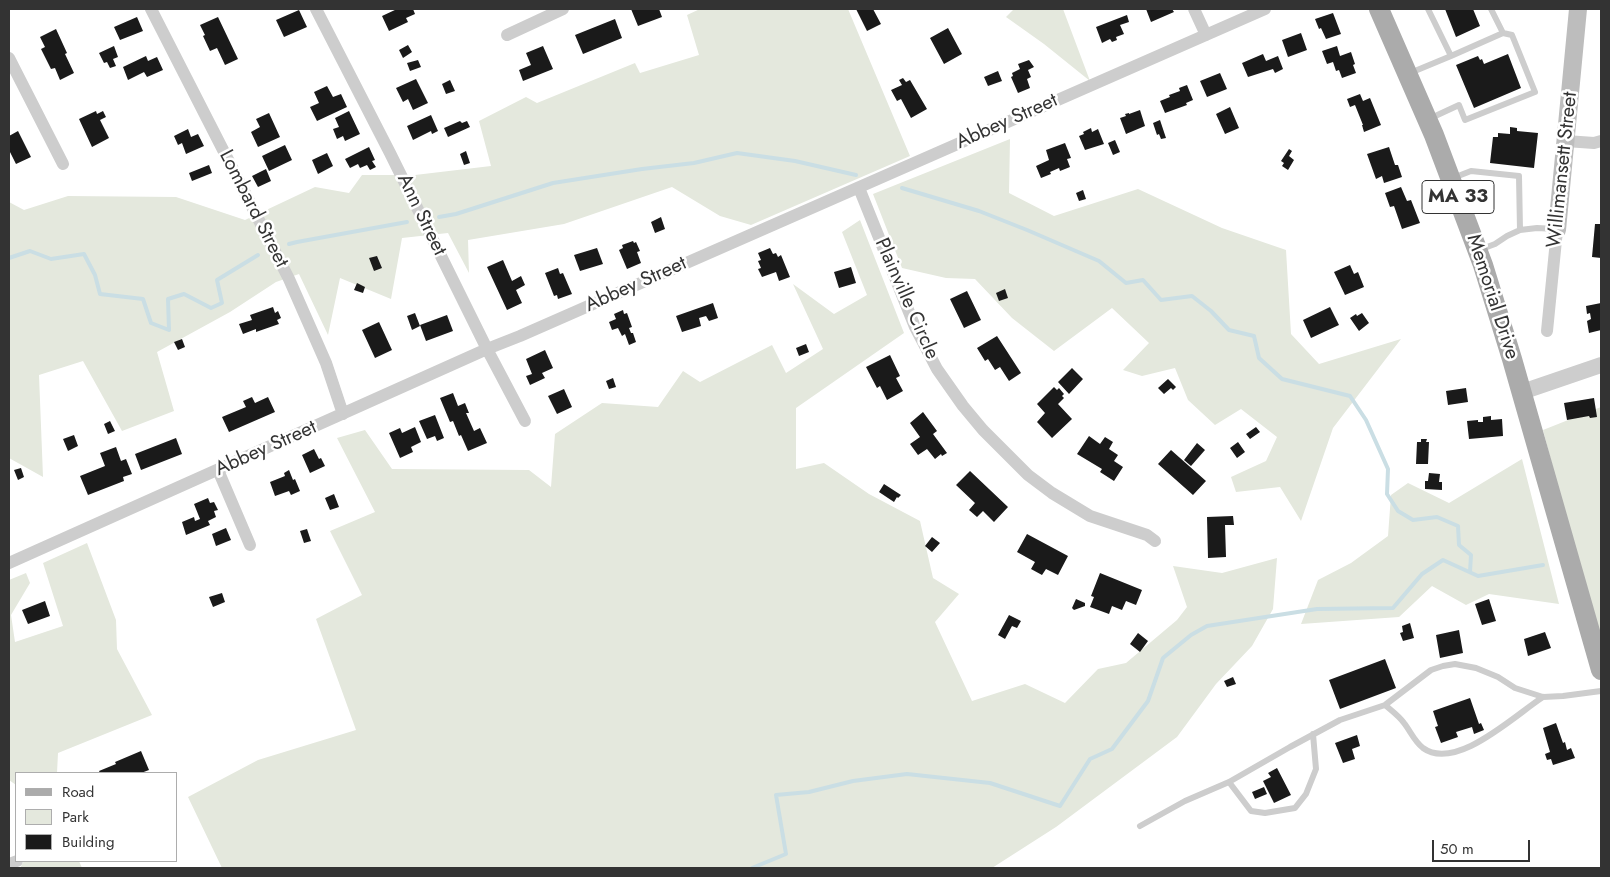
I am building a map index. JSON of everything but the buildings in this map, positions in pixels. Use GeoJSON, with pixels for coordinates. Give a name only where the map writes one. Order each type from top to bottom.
{"type":"FeatureCollection","features":[{"type":"Feature","properties":{"kind":"main road","name":"Memorial Drive"},"geometry":{"type":"LineString","coordinates":[[1379,9],[1427,120],[1478,250],[1522,392]]}},
{"type":"Feature","properties":{"kind":"main road","name":"Willimansett Street"},"geometry":{"type":"LineString","coordinates":[[1557,230],[1578,9]]}},
{"type":"Feature","properties":{"kind":"main road","name":"MA 33"},"geometry":{"type":"LineString","coordinates":[[1522,392],[1601,665]]}},
{"type":"Feature","properties":{"kind":"street","name":"Lombard Street"},"geometry":{"type":"LineString","coordinates":[[151,9],[289,280],[326,363],[343,414]]}},
{"type":"Feature","properties":{"kind":"street","name":"Ann Street"},"geometry":{"type":"LineString","coordinates":[[316,9],[525,421]]}},
{"type":"Feature","properties":{"kind":"street"},"geometry":{"type":"LineString","coordinates":[[507,34],[563,9]]}},
{"type":"Feature","properties":{"kind":"street"},"geometry":{"type":"LineString","coordinates":[[1194,9],[1206,35]]}},
{"type":"Feature","properties":{"kind":"street","name":"Abbey Street"},"geometry":{"type":"LineString","coordinates":[[9,563],[487,349],[860,188],[1265,9]]}},
{"type":"Feature","properties":{"kind":"street"},"geometry":{"type":"LineString","coordinates":[[9,58],[63,164]]}},
{"type":"Feature","properties":{"kind":"street"},"geometry":{"type":"LineString","coordinates":[[1566,141],[1594,143],[1601,141]]}},
{"type":"Feature","properties":{"kind":"street","name":"Plainville Circle"},"geometry":{"type":"LineString","coordinates":[[860,188],[915,327],[937,369],[963,406],[983,430],[1028,474],[1052,493],[1090,516],[1147,535],[1155,542]]}},
{"type":"Feature","properties":{"kind":"street","name":"Willimansett Street"},"geometry":{"type":"LineString","coordinates":[[1548,331],[1557,230]]}},
{"type":"Feature","properties":{"kind":"street"},"geometry":{"type":"LineString","coordinates":[[1522,392],[1601,365]]}},
{"type":"Feature","properties":{"kind":"street"},"geometry":{"type":"LineString","coordinates":[[218,470],[250,545]]}},
{"type":"Feature","properties":{"kind":"lane"},"geometry":{"type":"LineString","coordinates":[[1428,9],[1451,56]]}},
{"type":"Feature","properties":{"kind":"lane"},"geometry":{"type":"LineString","coordinates":[[1491,9],[1503,33]]}},
{"type":"Feature","properties":{"kind":"lane"},"geometry":{"type":"LineString","coordinates":[[1408,74],[1503,33],[1512,35],[1535,92],[1465,120],[1459,105],[1427,120]]}},
{"type":"Feature","properties":{"kind":"lane"},"geometry":{"type":"LineString","coordinates":[[1451,179],[1471,172],[1519,176],[1520,230]]}},
{"type":"Feature","properties":{"kind":"lane"},"geometry":{"type":"LineString","coordinates":[[1478,250],[1520,230],[1537,228],[1557,230]]}},
{"type":"Feature","properties":{"kind":"lane"},"geometry":{"type":"LineString","coordinates":[[1140,826],[1185,801],[1229,782],[1340,720],[1385,705],[1431,670],[1455,664],[1476,668],[1498,677],[1515,688],[1543,696],[1562,696],[1601,691]]}},
{"type":"Feature","properties":{"kind":"lane"},"geometry":{"type":"LineString","coordinates":[[1385,705],[1398,716],[1421,747],[1430,752],[1442,754],[1454,753],[1498,730],[1543,696]]}},
{"type":"Feature","properties":{"kind":"lane"},"geometry":{"type":"LineString","coordinates":[[1229,782],[1251,811],[1265,813],[1296,808],[1306,794],[1316,769],[1313,734]]}},
{"type":"Feature","properties":{"kind":"green space"},"geometry":{"type":"Polygon","coordinates":[[[700,9],[848,9],[910,156],[751,225],[720,216],[672,187],[564,224],[468,240],[469,273],[448,233],[402,238],[391,299],[340,278],[328,335],[299,274],[276,282],[230,312],[157,352],[174,411],[122,431],[83,361],[39,375],[43,477],[9,458],[9,202],[24,210],[68,196],[176,197],[245,220],[315,187],[349,193],[362,175],[415,175],[491,166],[479,121],[526,97],[537,103],[635,63],[640,73],[699,55],[687,15],[700,9]]]}},
{"type":"Feature","properties":{"kind":"green space"},"geometry":{"type":"Polygon","coordinates":[[[1014,9],[1063,9],[1090,81],[1044,44],[1006,17],[1014,9]]]}},
{"type":"Feature","properties":{"kind":"green space"},"geometry":{"type":"Polygon","coordinates":[[[1010,139],[1009,193],[1054,216],[1138,189],[1222,228],[1286,250],[1291,334],[1319,364],[1401,339],[1333,428],[1301,521],[1280,487],[1236,492],[1231,477],[1266,461],[1277,437],[1241,409],[1215,425],[1188,400],[1175,368],[1142,376],[1123,370],[1149,343],[1112,308],[1054,351],[1012,318],[975,279],[946,278],[902,268],[873,194],[1010,139]]]}},
{"type":"Feature","properties":{"kind":"green space"},"geometry":{"type":"Polygon","coordinates":[[[860,220],[904,333],[796,408],[796,469],[824,463],[869,494],[920,521],[933,578],[959,594],[935,622],[972,701],[1025,684],[1065,703],[1098,669],[1126,663],[1177,620],[1187,607],[1173,566],[1222,573],[1277,558],[1273,609],[1252,646],[1216,684],[1177,737],[1056,827],[992,868],[222,868],[188,797],[258,760],[356,730],[316,619],[362,595],[330,531],[375,512],[337,438],[365,430],[392,469],[529,470],[551,487],[555,434],[602,403],[658,407],[683,371],[700,382],[772,345],[786,373],[823,349],[793,284],[834,314],[867,295],[842,232],[860,220]]]}},
{"type":"Feature","properties":{"kind":"green space"},"geometry":{"type":"Polygon","coordinates":[[[1601,407],[1601,650],[1543,430],[1601,407]]]}},
{"type":"Feature","properties":{"kind":"green space"},"geometry":{"type":"Polygon","coordinates":[[[1522,459],[1559,604],[1489,594],[1466,605],[1432,586],[1399,617],[1301,624],[1318,580],[1351,563],[1388,536],[1391,495],[1408,483],[1449,503],[1522,459]]]}},
{"type":"Feature","properties":{"kind":"green space"},"geometry":{"type":"Polygon","coordinates":[[[87,543],[116,620],[117,649],[152,715],[58,753],[57,772],[15,772],[15,784],[9,780],[9,580],[26,573],[30,583],[11,615],[15,642],[63,626],[43,563],[87,543]]]}},
{"type":"Feature","properties":{"kind":"green space"},"geometry":{"type":"Polygon","coordinates":[[[23,862],[79,862],[82,868],[20,868],[23,862]]]}},
{"type":"Feature","properties":{"kind":"waterway"},"geometry":{"type":"LineString","coordinates":[[439,217],[456,214],[553,183],[694,163],[737,153],[795,161],[856,175]]}},
{"type":"Feature","properties":{"kind":"waterway"},"geometry":{"type":"LineString","coordinates":[[902,188],[979,211],[1027,230],[1099,261],[1126,283],[1143,280],[1161,300],[1192,296],[1211,311],[1229,330],[1254,336],[1259,358],[1282,379],[1350,396],[1366,420],[1388,469],[1387,494],[1398,511],[1413,520],[1437,517],[1458,526],[1459,545],[1471,555],[1470,572]]}},
{"type":"Feature","properties":{"kind":"waterway"},"geometry":{"type":"LineString","coordinates":[[289,244],[407,222]]}},
{"type":"Feature","properties":{"kind":"waterway"},"geometry":{"type":"LineString","coordinates":[[9,258],[30,251],[51,259],[84,254],[95,275],[100,294],[143,299],[151,323],[169,330],[168,299],[184,294],[211,308],[222,303],[217,280],[258,255]]}},
{"type":"Feature","properties":{"kind":"waterway"},"geometry":{"type":"LineString","coordinates":[[752,868],[786,854],[776,795],[809,792],[853,781],[907,774],[990,783],[1060,806],[1090,759],[1112,749],[1148,701],[1163,658],[1191,635],[1207,626],[1317,609],[1393,608],[1422,574],[1443,560],[1478,576],[1543,565]]}}]}
